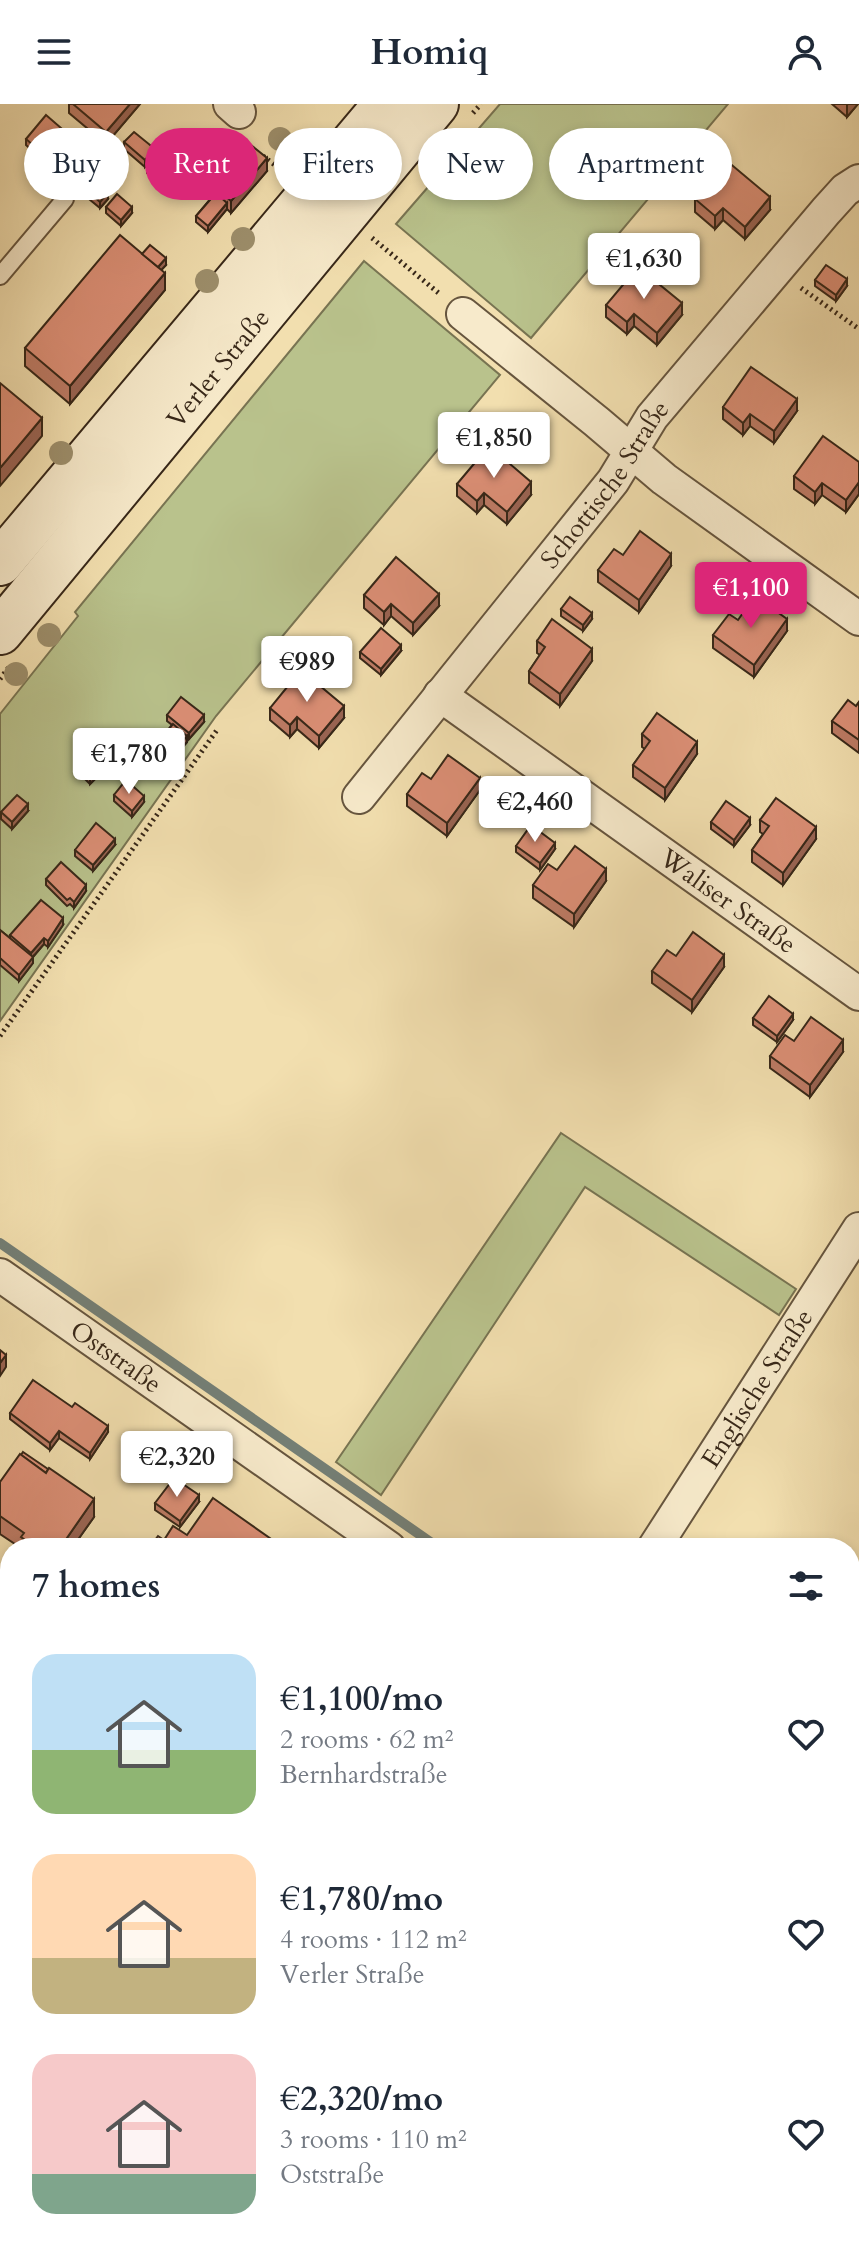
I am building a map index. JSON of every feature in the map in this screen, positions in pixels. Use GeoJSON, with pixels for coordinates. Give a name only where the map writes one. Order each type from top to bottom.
{"type":"FeatureCollection","features":[{"type":"Feature","properties":{"kind":"main road","name":"Verler Straße"},"geometry":{"type":"LineString","coordinates":[[0,563],[386,104]]}},
{"type":"Feature","properties":{"kind":"main road","name":"Verler Straße"},"geometry":{"type":"LineString","coordinates":[[0,632],[436,104]]}},
{"type":"Feature","properties":{"kind":"street","name":"Schottische Straße"},"geometry":{"type":"LineString","coordinates":[[359,797],[613,481],[652,417],[845,190],[859,181]]}},
{"type":"Feature","properties":{"kind":"street"},"geometry":{"type":"LineString","coordinates":[[463,314],[664,479],[859,619]]}},
{"type":"Feature","properties":{"kind":"street","name":"Waliser Straße"},"geometry":{"type":"LineString","coordinates":[[440,695],[859,994]]}},
{"type":"Feature","properties":{"kind":"street","name":"Englische Straße"},"geometry":{"type":"LineString","coordinates":[[660,1538],[859,1229]]}},
{"type":"Feature","properties":{"kind":"street","name":"Oststraße"},"geometry":{"type":"LineString","coordinates":[[0,1275],[375,1538]]}},
{"type":"Feature","properties":{"kind":"lane"},"geometry":{"type":"LineString","coordinates":[[0,276],[64,200]]}},
{"type":"Feature","properties":{"kind":"path"},"geometry":{"type":"LineString","coordinates":[[237,107],[233,133],[274,165]]}},
{"type":"Feature","properties":{"kind":"path"},"geometry":{"type":"LineString","coordinates":[[369,235],[463,314]]}},
{"type":"Feature","properties":{"kind":"path"},"geometry":{"type":"LineString","coordinates":[[775,270],[859,329]]}},
{"type":"Feature","properties":{"kind":"path"},"geometry":{"type":"LineString","coordinates":[[0,1036],[217,730]]}},
{"type":"Feature","properties":{"kind":"green space"},"geometry":{"type":"Polygon","coordinates":[[[500,104],[728,104],[708,128],[549,128],[549,200],[647,200],[531,338],[396,224],[418,199],[533,200],[533,128],[479,128],[500,104]]]}},
{"type":"Feature","properties":{"kind":"green space"},"geometry":{"type":"Polygon","coordinates":[[[364,261],[500,375],[216,716],[0,1021],[0,714],[78,616],[75,612],[364,261]]]}},
{"type":"Feature","properties":{"kind":"green space"},"geometry":{"type":"Polygon","coordinates":[[[561,1133],[796,1289],[779,1315],[585,1187],[381,1495],[336,1462],[561,1133]]]}},
{"type":"Feature","properties":{"kind":"building"},"geometry":{"type":"Polygon","coordinates":[[[73,104],[130,104],[109,128],[101,128],[73,104]]]}},
{"type":"Feature","properties":{"kind":"building"},"geometry":{"type":"Polygon","coordinates":[[[46,115],[61,128],[35,128],[46,115]]]}},
{"type":"Feature","properties":{"kind":"building"},"geometry":{"type":"Polygon","coordinates":[[[134,132],[145,141],[145,160],[129,146],[129,137],[134,132]]]}},
{"type":"Feature","properties":{"kind":"building"},"geometry":{"type":"Polygon","coordinates":[[[258,151],[267,158],[258,169],[258,151]]]}},
{"type":"Feature","properties":{"kind":"building"},"geometry":{"type":"Polygon","coordinates":[[[732,165],[770,197],[745,227],[723,208],[715,216],[696,200],[732,200],[732,165]]]}},
{"type":"Feature","properties":{"kind":"building"},"geometry":{"type":"Polygon","coordinates":[[[112,200],[124,200],[132,207],[121,220],[106,207],[112,200]]]}},
{"type":"Feature","properties":{"kind":"building"},"geometry":{"type":"Polygon","coordinates":[[[210,200],[227,203],[208,226],[196,216],[210,200]]]}},
{"type":"Feature","properties":{"kind":"building"},"geometry":{"type":"Polygon","coordinates":[[[120,235],[165,273],[70,386],[25,348],[120,235]]]}},
{"type":"Feature","properties":{"kind":"building"},"geometry":{"type":"Polygon","coordinates":[[[150,245],[166,258],[158,267],[142,254],[150,245]]]}},
{"type":"Feature","properties":{"kind":"building"},"geometry":{"type":"Polygon","coordinates":[[[826,265],[847,279],[836,295],[815,280],[826,265]]]}},
{"type":"Feature","properties":{"kind":"building"},"geometry":{"type":"Polygon","coordinates":[[[638,267],[682,303],[657,333],[634,314],[627,322],[606,305],[638,267]]]}},
{"type":"Feature","properties":{"kind":"building"},"geometry":{"type":"Polygon","coordinates":[[[751,367],[797,399],[774,431],[750,414],[743,423],[723,407],[751,367]]]}},
{"type":"Feature","properties":{"kind":"building"},"geometry":{"type":"Polygon","coordinates":[[[0,383],[42,418],[0,468],[0,383]]]}},
{"type":"Feature","properties":{"kind":"building"},"geometry":{"type":"Polygon","coordinates":[[[823,436],[859,462],[859,482],[846,500],[822,483],[815,492],[794,476],[823,436]]]}},
{"type":"Feature","properties":{"kind":"building"},"geometry":{"type":"Polygon","coordinates":[[[489,446],[531,482],[507,512],[484,493],[477,501],[457,484],[489,446]]]}},
{"type":"Feature","properties":{"kind":"building"},"geometry":{"type":"Polygon","coordinates":[[[640,531],[671,554],[639,600],[598,570],[614,549],[623,555],[640,531]]]}},
{"type":"Feature","properties":{"kind":"building"},"geometry":{"type":"Polygon","coordinates":[[[396,557],[439,594],[413,623],[391,604],[384,612],[364,595],[396,557]]]}},
{"type":"Feature","properties":{"kind":"building"},"geometry":{"type":"Polygon","coordinates":[[[755,596],[787,619],[754,665],[713,635],[729,614],[738,620],[755,596]]]}},
{"type":"Feature","properties":{"kind":"building"},"geometry":{"type":"Polygon","coordinates":[[[570,597],[592,613],[583,625],[561,609],[570,597]]]}},
{"type":"Feature","properties":{"kind":"building"},"geometry":{"type":"Polygon","coordinates":[[[552,619],[592,649],[560,694],[529,671],[545,647],[537,641],[552,619]]]}},
{"type":"Feature","properties":{"kind":"building"},"geometry":{"type":"Polygon","coordinates":[[[381,628],[401,645],[381,669],[360,652],[381,628]]]}},
{"type":"Feature","properties":{"kind":"building"},"geometry":{"type":"Polygon","coordinates":[[[301,670],[344,706],[319,736],[297,717],[290,725],[270,708],[301,670]]]}},
{"type":"Feature","properties":{"kind":"building"},"geometry":{"type":"Polygon","coordinates":[[[181,697],[204,715],[189,733],[167,715],[181,697]]]}},
{"type":"Feature","properties":{"kind":"building"},"geometry":{"type":"Polygon","coordinates":[[[848,700],[856,706],[859,702],[859,740],[832,721],[848,700]]]}},
{"type":"Feature","properties":{"kind":"building"},"geometry":{"type":"Polygon","coordinates":[[[657,713],[697,742],[665,788],[633,765],[650,741],[642,734],[657,713]]]}},
{"type":"Feature","properties":{"kind":"building"},"geometry":{"type":"Polygon","coordinates":[[[173,724],[187,736],[172,753],[159,741],[173,724]]]}},
{"type":"Feature","properties":{"kind":"building"},"geometry":{"type":"Polygon","coordinates":[[[146,733],[163,748],[149,763],[132,748],[146,733]]]}},
{"type":"Feature","properties":{"kind":"building"},"geometry":{"type":"Polygon","coordinates":[[[90,750],[104,763],[90,778],[76,764],[90,750]]]}},
{"type":"Feature","properties":{"kind":"building"},"geometry":{"type":"Polygon","coordinates":[[[448,755],[480,778],[447,823],[407,794],[422,773],[431,779],[448,755]]]}},
{"type":"Feature","properties":{"kind":"building"},"geometry":{"type":"Polygon","coordinates":[[[126,780],[144,796],[132,811],[114,795],[126,780]]]}},
{"type":"Feature","properties":{"kind":"building"},"geometry":{"type":"Polygon","coordinates":[[[17,795],[28,804],[12,822],[1,812],[17,795]]]}},
{"type":"Feature","properties":{"kind":"building"},"geometry":{"type":"Polygon","coordinates":[[[776,798],[816,827],[783,873],[752,850],[769,826],[760,820],[776,798]]]}},
{"type":"Feature","properties":{"kind":"building"},"geometry":{"type":"Polygon","coordinates":[[[726,801],[750,818],[734,840],[711,822],[726,801]]]}},
{"type":"Feature","properties":{"kind":"building"},"geometry":{"type":"Polygon","coordinates":[[[96,823],[115,839],[93,865],[75,850],[96,823]]]}},
{"type":"Feature","properties":{"kind":"building"},"geometry":{"type":"Polygon","coordinates":[[[531,825],[555,843],[540,863],[516,846],[531,825]]]}},
{"type":"Feature","properties":{"kind":"building"},"geometry":{"type":"Polygon","coordinates":[[[575,846],[606,869],[574,914],[533,885],[548,864],[557,870],[575,846]]]}},
{"type":"Feature","properties":{"kind":"building"},"geometry":{"type":"Polygon","coordinates":[[[61,862],[86,885],[74,902],[70,898],[67,900],[46,879],[61,862]]]}},
{"type":"Feature","properties":{"kind":"building"},"geometry":{"type":"Polygon","coordinates":[[[41,900],[63,918],[48,941],[44,938],[31,953],[10,935],[41,900]]]}},
{"type":"Feature","properties":{"kind":"building"},"geometry":{"type":"Polygon","coordinates":[[[0,930],[33,957],[19,975],[0,958],[0,930]]]}},
{"type":"Feature","properties":{"kind":"building"},"geometry":{"type":"Polygon","coordinates":[[[693,932],[724,955],[692,1000],[652,971],[667,950],[676,956],[693,932]]]}},
{"type":"Feature","properties":{"kind":"building"},"geometry":{"type":"Polygon","coordinates":[[[769,996],[793,1014],[777,1036],[753,1018],[769,996]]]}},
{"type":"Feature","properties":{"kind":"building"},"geometry":{"type":"Polygon","coordinates":[[[811,1017],[843,1040],[810,1085],[770,1056],[785,1035],[794,1041],[811,1017]]]}},
{"type":"Feature","properties":{"kind":"building"},"geometry":{"type":"Polygon","coordinates":[[[33,1380],[72,1407],[75,1403],[108,1426],[90,1453],[59,1431],[50,1443],[10,1413],[33,1380]]]}},
{"type":"Feature","properties":{"kind":"building"},"geometry":{"type":"Polygon","coordinates":[[[23,1452],[48,1469],[46,1473],[21,1455],[23,1452]]]}},
{"type":"Feature","properties":{"kind":"building"},"geometry":{"type":"Polygon","coordinates":[[[20,1454],[46,1473],[49,1468],[94,1499],[67,1538],[22,1538],[24,1533],[0,1516],[0,1482],[20,1454]]]}},
{"type":"Feature","properties":{"kind":"building"},"geometry":{"type":"Polygon","coordinates":[[[174,1478],[199,1495],[180,1521],[155,1503],[174,1478]]]}},
{"type":"Feature","properties":{"kind":"building"},"geometry":{"type":"Polygon","coordinates":[[[213,1498],[270,1538],[165,1538],[173,1526],[187,1535],[213,1498]]]}},
{"type":"Feature","properties":{"kind":"waterway"},"geometry":{"type":"LineString","coordinates":[[0,1243],[425,1538]]}}]}
